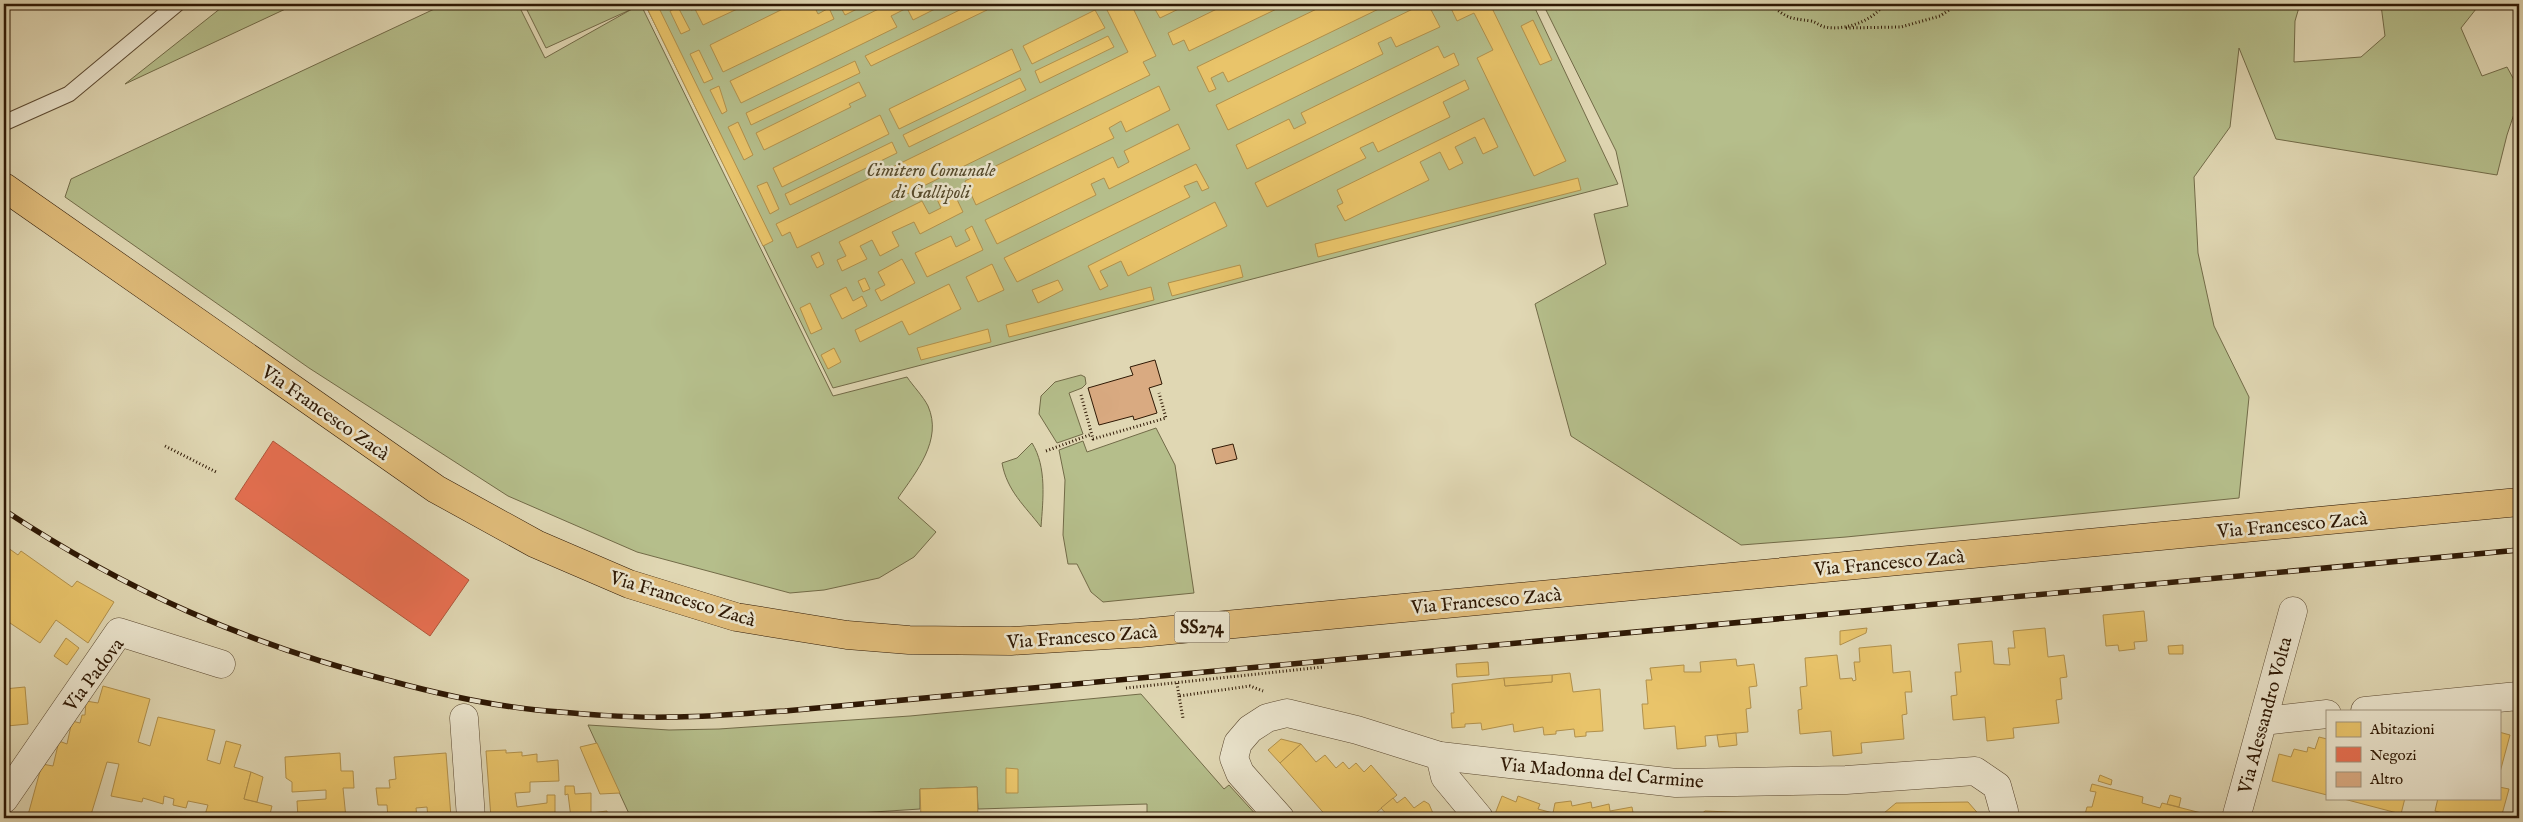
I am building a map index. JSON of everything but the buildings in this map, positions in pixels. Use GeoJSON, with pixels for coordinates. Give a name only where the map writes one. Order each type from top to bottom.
{"type":"FeatureCollection","features":[{"type":"Feature","properties":{"kind":"main road","name":"Via Francesco Zacà"},"geometry":{"type":"LineString","coordinates":[[4,187],[436,489],[528,540],[629,584],[727,614],[847,635],[909,640],[977,641],[1140,633],[2519,502]]}},
{"type":"Feature","properties":{"kind":"street","name":"Via Alessandro Volta"},"geometry":{"type":"LineString","coordinates":[[2236,818],[2293,611]]}},
{"type":"Feature","properties":{"kind":"street","name":"Via Padova"},"geometry":{"type":"LineString","coordinates":[[4,799],[120,632],[222,664]]}},
{"type":"Feature","properties":{"kind":"street"},"geometry":{"type":"LineString","coordinates":[[2374,710],[2518,696],[2519,698]]}},
{"type":"Feature","properties":{"kind":"street","name":"Via Madonna del Carmine"},"geometry":{"type":"LineString","coordinates":[[1280,818],[1235,765],[1236,750],[1243,736],[1267,718],[1287,713],[1357,730],[1440,756],[1676,783],[1846,780],[1975,771],[1997,786],[2004,811],[2003,818]]}},
{"type":"Feature","properties":{"kind":"street"},"geometry":{"type":"LineString","coordinates":[[2263,721],[2326,714]]}},
{"type":"Feature","properties":{"kind":"street"},"geometry":{"type":"LineString","coordinates":[[464,718],[471,818]]}},
{"type":"Feature","properties":{"kind":"street"},"geometry":{"type":"LineString","coordinates":[[1440,756],[1445,777],[1479,818]]}},
{"type":"Feature","properties":{"kind":"lane"},"geometry":{"type":"LineString","coordinates":[[4,122],[69,94],[177,4]]}},
{"type":"Feature","properties":{"kind":"path"},"geometry":{"type":"LineString","coordinates":[[1770,4],[1793,20],[1813,21],[1822,26],[1832,28],[1901,27],[1940,16],[1958,4]]}},
{"type":"Feature","properties":{"kind":"path"},"geometry":{"type":"LineString","coordinates":[[1846,28],[1863,21],[1884,4]]}},
{"type":"Feature","properties":{"kind":"path"},"geometry":{"type":"LineString","coordinates":[[1081,395],[1093,439],[1166,418],[1159,392]]}},
{"type":"Feature","properties":{"kind":"path"},"geometry":{"type":"LineString","coordinates":[[1046,451],[1092,434]]}},
{"type":"Feature","properties":{"kind":"path"},"geometry":{"type":"LineString","coordinates":[[164,446],[218,473]]}},
{"type":"Feature","properties":{"kind":"path"},"geometry":{"type":"LineString","coordinates":[[1126,688],[1323,667]]}},
{"type":"Feature","properties":{"kind":"path"},"geometry":{"type":"LineString","coordinates":[[1177,683],[1182,718]]}},
{"type":"Feature","properties":{"kind":"path"},"geometry":{"type":"LineString","coordinates":[[1179,696],[1250,686],[1265,692]]}},
{"type":"Feature","properties":{"kind":"green space"},"geometry":{"type":"Polygon","coordinates":[[[226,4],[294,5],[125,84],[226,4]]]}},
{"type":"Feature","properties":{"kind":"green space"},"geometry":{"type":"Polygon","coordinates":[[[445,4],[518,4],[545,58],[632,9],[546,48],[524,4],[644,4],[641,5],[833,396],[907,377],[928,406],[932,419],[930,443],[919,466],[898,498],[936,532],[914,557],[879,578],[824,590],[790,593],[637,552],[508,496],[309,368],[65,197],[71,179],[445,4]]]}},
{"type":"Feature","properties":{"kind":"green space","name":"Cimitero Comunale di Gallipoli"},"geometry":{"type":"Polygon","coordinates":[[[645,4],[1533,4],[1618,184],[833,388],[645,4]]]}},
{"type":"Feature","properties":{"kind":"green space"},"geometry":{"type":"Polygon","coordinates":[[[1543,4],[2300,4],[2295,21],[2294,62],[2361,57],[2385,36],[2381,5],[2480,4],[2461,28],[2482,76],[2507,67],[2519,89],[2519,99],[2507,135],[2497,175],[2276,139],[2239,48],[2230,127],[2194,177],[2198,253],[2214,326],[2249,397],[2239,498],[1846,537],[1741,545],[1571,436],[1535,304],[1606,264],[1594,214],[1628,206],[1616,151],[1543,4]]]}},
{"type":"Feature","properties":{"kind":"green space"},"geometry":{"type":"Polygon","coordinates":[[[1081,375],[1085,377],[1086,384],[1082,388],[1069,393],[1083,434],[1057,443],[1039,414],[1041,396],[1055,382],[1081,375]]]}},
{"type":"Feature","properties":{"kind":"green space"},"geometry":{"type":"Polygon","coordinates":[[[1156,428],[1175,465],[1194,593],[1103,602],[1091,592],[1077,564],[1068,564],[1063,535],[1065,480],[1059,450],[1083,441],[1087,452],[1156,428]]]}},
{"type":"Feature","properties":{"kind":"green space"},"geometry":{"type":"Polygon","coordinates":[[[1032,443],[1037,452],[1042,473],[1041,527],[1012,490],[1004,473],[1002,463],[1017,458],[1032,443]]]}},
{"type":"Feature","properties":{"kind":"green space"},"geometry":{"type":"Polygon","coordinates":[[[1141,694],[1224,789],[1229,785],[1259,818],[1147,818],[1147,804],[978,809],[977,787],[920,789],[920,809],[858,813],[857,818],[631,818],[588,725],[669,730],[719,729],[910,716],[1141,694]]]}},
{"type":"Feature","properties":{"kind":"railway"},"geometry":{"type":"LineString","coordinates":[[4,510],[96,566],[143,590],[239,632],[339,667],[445,695],[482,702],[537,710],[637,717],[699,716],[785,711],[2519,550]]}}]}
